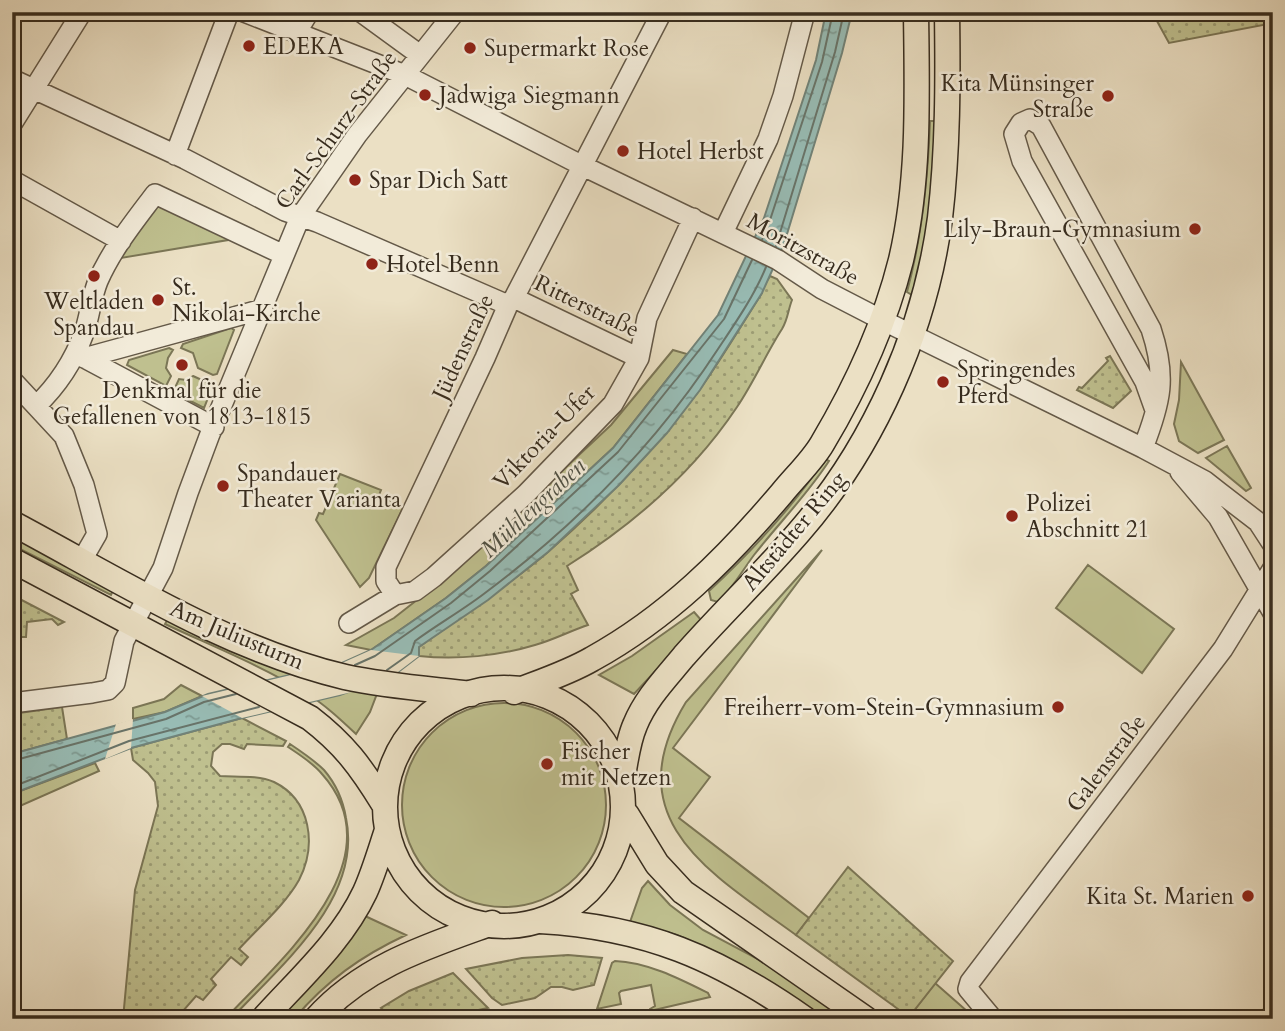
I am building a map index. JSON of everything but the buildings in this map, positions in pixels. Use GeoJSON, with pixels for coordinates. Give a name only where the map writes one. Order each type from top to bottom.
{"type":"FeatureCollection","features":[{"type":"Feature","properties":{"kind":"main road","name":"Altstädter Ring"},"geometry":{"type":"LineString","coordinates":[[514,692],[585,663],[639,630],[687,592],[739,544],[821,446],[865,362],[901,260],[910,209],[918,102],[916,12]]}},
{"type":"Feature","properties":{"kind":"main road","name":"Altstädter Ring"},"geometry":{"type":"LineString","coordinates":[[623,776],[634,726],[643,708],[715,621],[800,530],[851,463],[895,376],[912,334],[940,217],[948,114],[947,12]]}},
{"type":"Feature","properties":{"kind":"main road","name":"Am Juliusturm"},"geometry":{"type":"LineString","coordinates":[[12,523],[148,596],[275,655],[376,683],[479,695]]}},
{"type":"Feature","properties":{"kind":"main road","name":"Am Juliusturm"},"geometry":{"type":"LineString","coordinates":[[12,560],[310,718],[343,744],[383,803]]}},
{"type":"Feature","properties":{"kind":"main road"},"geometry":{"type":"LineString","coordinates":[[528,920],[565,907],[599,881],[615,855],[627,815],[623,776],[598,733],[575,710],[548,697],[514,692],[479,695],[442,707],[411,730],[391,761],[383,789],[387,830],[400,865],[410,881],[423,894],[441,908],[456,914],[496,921],[528,920],[607,928],[688,951],[740,977],[805,1019]]}},
{"type":"Feature","properties":{"kind":"main road"},"geometry":{"type":"LineString","coordinates":[[627,815],[657,864],[682,892],[866,1019]]}},
{"type":"Feature","properties":{"kind":"main road"},"geometry":{"type":"LineString","coordinates":[[263,1019],[347,923],[368,886],[387,830]]}},
{"type":"Feature","properties":{"kind":"main road"},"geometry":{"type":"LineString","coordinates":[[316,1019],[347,990],[390,963],[422,948],[496,921]]}},
{"type":"Feature","properties":{"kind":"street"},"geometry":{"type":"LineString","coordinates":[[12,124],[82,12]]}},
{"type":"Feature","properties":{"kind":"street"},"geometry":{"type":"LineString","coordinates":[[175,155],[229,12]]}},
{"type":"Feature","properties":{"kind":"street","name":"Moritzstraße"},"geometry":{"type":"LineString","coordinates":[[244,12],[405,75],[583,166],[778,260],[822,289],[882,320],[1143,448],[1205,481],[1258,522],[1273,545]]}},
{"type":"Feature","properties":{"kind":"street"},"geometry":{"type":"LineString","coordinates":[[296,33],[310,12]]}},
{"type":"Feature","properties":{"kind":"street"},"geometry":{"type":"LineString","coordinates":[[361,12],[420,55]]}},
{"type":"Feature","properties":{"kind":"street","name":"Carl-Schurz-Straße"},"geometry":{"type":"LineString","coordinates":[[12,703],[108,690],[115,683],[124,641],[163,568],[188,493],[300,217],[357,135],[455,12]]}},
{"type":"Feature","properties":{"kind":"street","name":"Jüdenstraße"},"geometry":{"type":"LineString","coordinates":[[396,595],[386,581],[386,567],[511,302],[662,12]]}},
{"type":"Feature","properties":{"kind":"street"},"geometry":{"type":"LineString","coordinates":[[723,233],[768,139],[783,96],[805,12]]}},
{"type":"Feature","properties":{"kind":"street","name":"Ritterstraße"},"geometry":{"type":"LineString","coordinates":[[12,79],[300,217],[511,302],[639,358]]}},
{"type":"Feature","properties":{"kind":"street"},"geometry":{"type":"LineString","coordinates":[[1143,448],[1155,410],[1162,386],[1160,354],[1151,329],[1041,126],[1030,119],[1021,123],[1014,134],[1022,160],[1145,382],[1155,410]]}},
{"type":"Feature","properties":{"kind":"street"},"geometry":{"type":"LineString","coordinates":[[12,180],[121,240]]}},
{"type":"Feature","properties":{"kind":"street"},"geometry":{"type":"LineString","coordinates":[[36,406],[80,355],[98,280],[121,240],[155,194],[284,255]]}},
{"type":"Feature","properties":{"kind":"street","name":"Viktoria-Ufer"},"geometry":{"type":"LineString","coordinates":[[349,623],[396,595],[415,591],[435,577],[526,494],[613,404],[639,358],[647,318],[693,218]]}},
{"type":"Feature","properties":{"kind":"street"},"geometry":{"type":"LineString","coordinates":[[80,355],[263,310]]}},
{"type":"Feature","properties":{"kind":"street"},"geometry":{"type":"LineString","coordinates":[[80,355],[214,427]]}},
{"type":"Feature","properties":{"kind":"street"},"geometry":{"type":"LineString","coordinates":[[12,380],[64,436],[84,485],[97,534],[82,560]]}},
{"type":"Feature","properties":{"kind":"street","name":"Moritzstraße"},"geometry":{"type":"LineString","coordinates":[[1177,468],[1218,517],[1259,593],[1273,613]]}},
{"type":"Feature","properties":{"kind":"street","name":"Galenstraße"},"geometry":{"type":"LineString","coordinates":[[993,1019],[971,994],[968,989],[970,982],[1223,649],[1273,568]]}},
{"type":"Feature","properties":{"kind":"street"},"geometry":{"type":"LineString","coordinates":[[1269,1019],[1273,1013]]}},
{"type":"Feature","properties":{"kind":"green space"},"geometry":{"type":"Polygon","coordinates":[[[1152,12],[1273,12],[1273,23],[1169,43],[1152,12]]]}},
{"type":"Feature","properties":{"kind":"green space"},"geometry":{"type":"Polygon","coordinates":[[[930,121],[935,121],[932,192],[922,257],[912,295],[907,292],[923,207],[930,121]]]}},
{"type":"Feature","properties":{"kind":"green space"},"geometry":{"type":"Polygon","coordinates":[[[154,201],[229,237],[228,240],[115,259],[154,201]]]}},
{"type":"Feature","properties":{"kind":"green space"},"geometry":{"type":"Polygon","coordinates":[[[770,276],[777,279],[792,300],[784,325],[737,407],[701,454],[661,496],[616,533],[567,566],[578,590],[571,594],[588,625],[542,643],[507,652],[463,657],[419,656],[419,647],[548,552],[627,476],[698,392],[762,293],[770,276]]]}},
{"type":"Feature","properties":{"kind":"green space"},"geometry":{"type":"Polygon","coordinates":[[[231,328],[234,330],[217,374],[213,375],[198,368],[193,353],[181,348],[183,344],[231,328]]]}},
{"type":"Feature","properties":{"kind":"green space"},"geometry":{"type":"Polygon","coordinates":[[[169,348],[173,350],[166,368],[171,376],[166,386],[127,365],[129,360],[169,348]]]}},
{"type":"Feature","properties":{"kind":"green space"},"geometry":{"type":"Polygon","coordinates":[[[673,350],[687,354],[613,448],[486,566],[446,598],[371,650],[346,645],[394,618],[459,567],[611,425],[673,350]]]}},
{"type":"Feature","properties":{"kind":"green space"},"geometry":{"type":"Polygon","coordinates":[[[1110,356],[1131,391],[1113,408],[1077,390],[1082,388],[1110,356]]]}},
{"type":"Feature","properties":{"kind":"green space"},"geometry":{"type":"Polygon","coordinates":[[[1181,362],[1224,440],[1198,453],[1179,441],[1174,424],[1179,400],[1181,362]]]}},
{"type":"Feature","properties":{"kind":"green space"},"geometry":{"type":"Polygon","coordinates":[[[193,376],[213,385],[204,408],[173,392],[179,379],[186,380],[193,376]]]}},
{"type":"Feature","properties":{"kind":"green space"},"geometry":{"type":"Polygon","coordinates":[[[1227,446],[1251,488],[1246,491],[1206,458],[1227,446]]]}},
{"type":"Feature","properties":{"kind":"green space"},"geometry":{"type":"Polygon","coordinates":[[[825,459],[829,461],[728,591],[718,602],[711,600],[709,591],[771,528],[825,459]]]}},
{"type":"Feature","properties":{"kind":"green space"},"geometry":{"type":"Polygon","coordinates":[[[340,474],[381,490],[379,495],[403,508],[369,578],[360,587],[316,520],[319,513],[323,514],[340,474]]]}},
{"type":"Feature","properties":{"kind":"green space"},"geometry":{"type":"Polygon","coordinates":[[[12,531],[115,586],[111,595],[12,545],[12,531]]]}},
{"type":"Feature","properties":{"kind":"green space"},"geometry":{"type":"Polygon","coordinates":[[[822,550],[673,748],[710,777],[679,818],[809,918],[796,935],[705,866],[682,840],[667,811],[661,780],[667,743],[686,702],[822,550]]]}},
{"type":"Feature","properties":{"kind":"green space"},"geometry":{"type":"Polygon","coordinates":[[[1088,565],[1174,629],[1142,673],[1056,608],[1088,565]]]}},
{"type":"Feature","properties":{"kind":"green space"},"geometry":{"type":"Polygon","coordinates":[[[12,595],[64,622],[58,625],[52,619],[27,622],[26,637],[12,637],[12,595]]]}},
{"type":"Feature","properties":{"kind":"green space"},"geometry":{"type":"Polygon","coordinates":[[[694,612],[702,621],[634,694],[599,675],[632,656],[694,612]]]}},
{"type":"Feature","properties":{"kind":"green space"},"geometry":{"type":"Polygon","coordinates":[[[170,615],[378,691],[370,712],[356,734],[319,702],[289,683],[165,624],[170,615]]]}},
{"type":"Feature","properties":{"kind":"green space"},"geometry":{"type":"Polygon","coordinates":[[[181,685],[202,696],[165,712],[133,719],[133,708],[164,699],[181,685]]]}},
{"type":"Feature","properties":{"kind":"green space"},"geometry":{"type":"Polygon","coordinates":[[[504,703],[543,711],[561,720],[576,733],[589,748],[598,766],[606,805],[598,844],[589,862],[576,877],[561,890],[543,899],[504,907],[465,899],[447,890],[432,877],[419,862],[410,844],[402,805],[410,766],[419,748],[432,733],[447,720],[465,711],[504,703]]]}},
{"type":"Feature","properties":{"kind":"green space"},"geometry":{"type":"Polygon","coordinates":[[[62,707],[67,739],[12,754],[12,714],[62,707]]]}},
{"type":"Feature","properties":{"kind":"green space"},"geometry":{"type":"Polygon","coordinates":[[[242,718],[286,741],[283,746],[247,744],[244,749],[222,744],[213,752],[211,766],[220,776],[254,777],[274,782],[296,800],[303,812],[309,838],[305,866],[287,898],[239,949],[248,957],[241,965],[231,957],[211,979],[216,985],[203,1000],[196,996],[176,1019],[123,1019],[135,890],[158,806],[155,782],[133,760],[131,748],[242,718]]]}},
{"type":"Feature","properties":{"kind":"green space"},"geometry":{"type":"Polygon","coordinates":[[[290,744],[324,770],[341,799],[346,818],[348,848],[342,876],[330,903],[313,929],[231,1019],[225,1019],[300,938],[323,907],[340,874],[347,840],[342,807],[322,774],[288,747],[290,744]]]}},
{"type":"Feature","properties":{"kind":"green space"},"geometry":{"type":"Polygon","coordinates":[[[95,763],[99,771],[20,806],[12,805],[12,794],[95,763]]]}},
{"type":"Feature","properties":{"kind":"green space"},"geometry":{"type":"Polygon","coordinates":[[[848,867],[953,961],[909,1017],[796,935],[848,867]]]}},
{"type":"Feature","properties":{"kind":"green space"},"geometry":{"type":"Polygon","coordinates":[[[648,881],[670,905],[703,930],[765,963],[846,1019],[825,1019],[760,976],[720,954],[677,935],[630,922],[642,888],[648,881]]]}},
{"type":"Feature","properties":{"kind":"green space"},"geometry":{"type":"Polygon","coordinates":[[[365,916],[406,935],[345,971],[294,1019],[277,1019],[365,916]]]}},
{"type":"Feature","properties":{"kind":"green space"},"geometry":{"type":"Polygon","coordinates":[[[568,955],[602,958],[594,985],[573,990],[551,987],[535,998],[502,1005],[492,998],[466,969],[522,958],[568,955]]]}},
{"type":"Feature","properties":{"kind":"green space"},"geometry":{"type":"Polygon","coordinates":[[[615,961],[639,964],[663,972],[708,993],[710,997],[650,1011],[655,1006],[651,985],[621,991],[621,1004],[597,1009],[612,963],[615,961]]]}},
{"type":"Feature","properties":{"kind":"green space"},"geometry":{"type":"Polygon","coordinates":[[[453,973],[488,1008],[435,1019],[393,1019],[381,1008],[409,991],[453,973]]]}},
{"type":"Feature","properties":{"kind":"green space"},"geometry":{"type":"Polygon","coordinates":[[[935,983],[976,1019],[909,1017],[935,983]]]}},
{"type":"Feature","properties":{"kind":"water"},"geometry":{"type":"Polygon","coordinates":[[[826,12],[852,12],[784,244],[762,293],[700,390],[667,433],[619,485],[548,552],[488,600],[419,647],[419,656],[394,675],[340,695],[131,748],[12,794],[12,754],[165,712],[208,694],[342,663],[371,650],[446,598],[486,566],[613,448],[718,315],[764,218],[816,60],[826,12]]]}},
{"type":"Feature","properties":{"kind":"pier"},"geometry":{"type":"Polygon","coordinates":[[[371,650],[419,656],[394,675],[356,691],[242,718],[202,696],[342,663],[371,650]]]}},
{"type":"Feature","properties":{"kind":"pier"},"geometry":{"type":"Polygon","coordinates":[[[133,719],[131,748],[105,759],[116,724],[133,719]]]}},
{"type":"Feature","properties":{"kind":"place","name":"EDEKA"},"geometry":{"type":"Point","coordinates":[249,46]}},
{"type":"Feature","properties":{"kind":"place","name":"Supermarkt Rose"},"geometry":{"type":"Point","coordinates":[470,48]}},
{"type":"Feature","properties":{"kind":"place","name":"Jadwiga Siegmann"},"geometry":{"type":"Point","coordinates":[425,95]}},
{"type":"Feature","properties":{"kind":"place","name":"Kita Münsinger Straße"},"geometry":{"type":"Point","coordinates":[1108,96]}},
{"type":"Feature","properties":{"kind":"place","name":"Hotel Herbst"},"geometry":{"type":"Point","coordinates":[623,151]}},
{"type":"Feature","properties":{"kind":"place","name":"Spar Dich Satt"},"geometry":{"type":"Point","coordinates":[355,180]}},
{"type":"Feature","properties":{"kind":"place","name":"Lily-Braun-Gymnasium"},"geometry":{"type":"Point","coordinates":[1195,229]}},
{"type":"Feature","properties":{"kind":"place","name":"Hotel Benn"},"geometry":{"type":"Point","coordinates":[372,264]}},
{"type":"Feature","properties":{"kind":"place","name":"Weltladen Spandau"},"geometry":{"type":"Point","coordinates":[94,276]}},
{"type":"Feature","properties":{"kind":"place","name":"St. Nikolai-Kirche"},"geometry":{"type":"Point","coordinates":[158,300]}},
{"type":"Feature","properties":{"kind":"place","name":"Denkmal für die Gefallenen von 1813-1815"},"geometry":{"type":"Point","coordinates":[182,365]}},
{"type":"Feature","properties":{"kind":"place","name":"Springendes Pferd"},"geometry":{"type":"Point","coordinates":[943,382]}},
{"type":"Feature","properties":{"kind":"place","name":"Spandauer Theater Varianta"},"geometry":{"type":"Point","coordinates":[223,486]}},
{"type":"Feature","properties":{"kind":"place","name":"Polizei Abschnitt 21"},"geometry":{"type":"Point","coordinates":[1012,516]}},
{"type":"Feature","properties":{"kind":"place","name":"Freiherr-vom-Stein-Gymnasium"},"geometry":{"type":"Point","coordinates":[1058,707]}},
{"type":"Feature","properties":{"kind":"place","name":"Fischer mit Netzen"},"geometry":{"type":"Point","coordinates":[547,764]}},
{"type":"Feature","properties":{"kind":"place","name":"Kita St. Marien"},"geometry":{"type":"Point","coordinates":[1248,896]}},
{"type":"Feature","properties":{"kind":"water label","name":"Mühlengraben"},"geometry":{"type":"Point","coordinates":[533,508]}}]}
